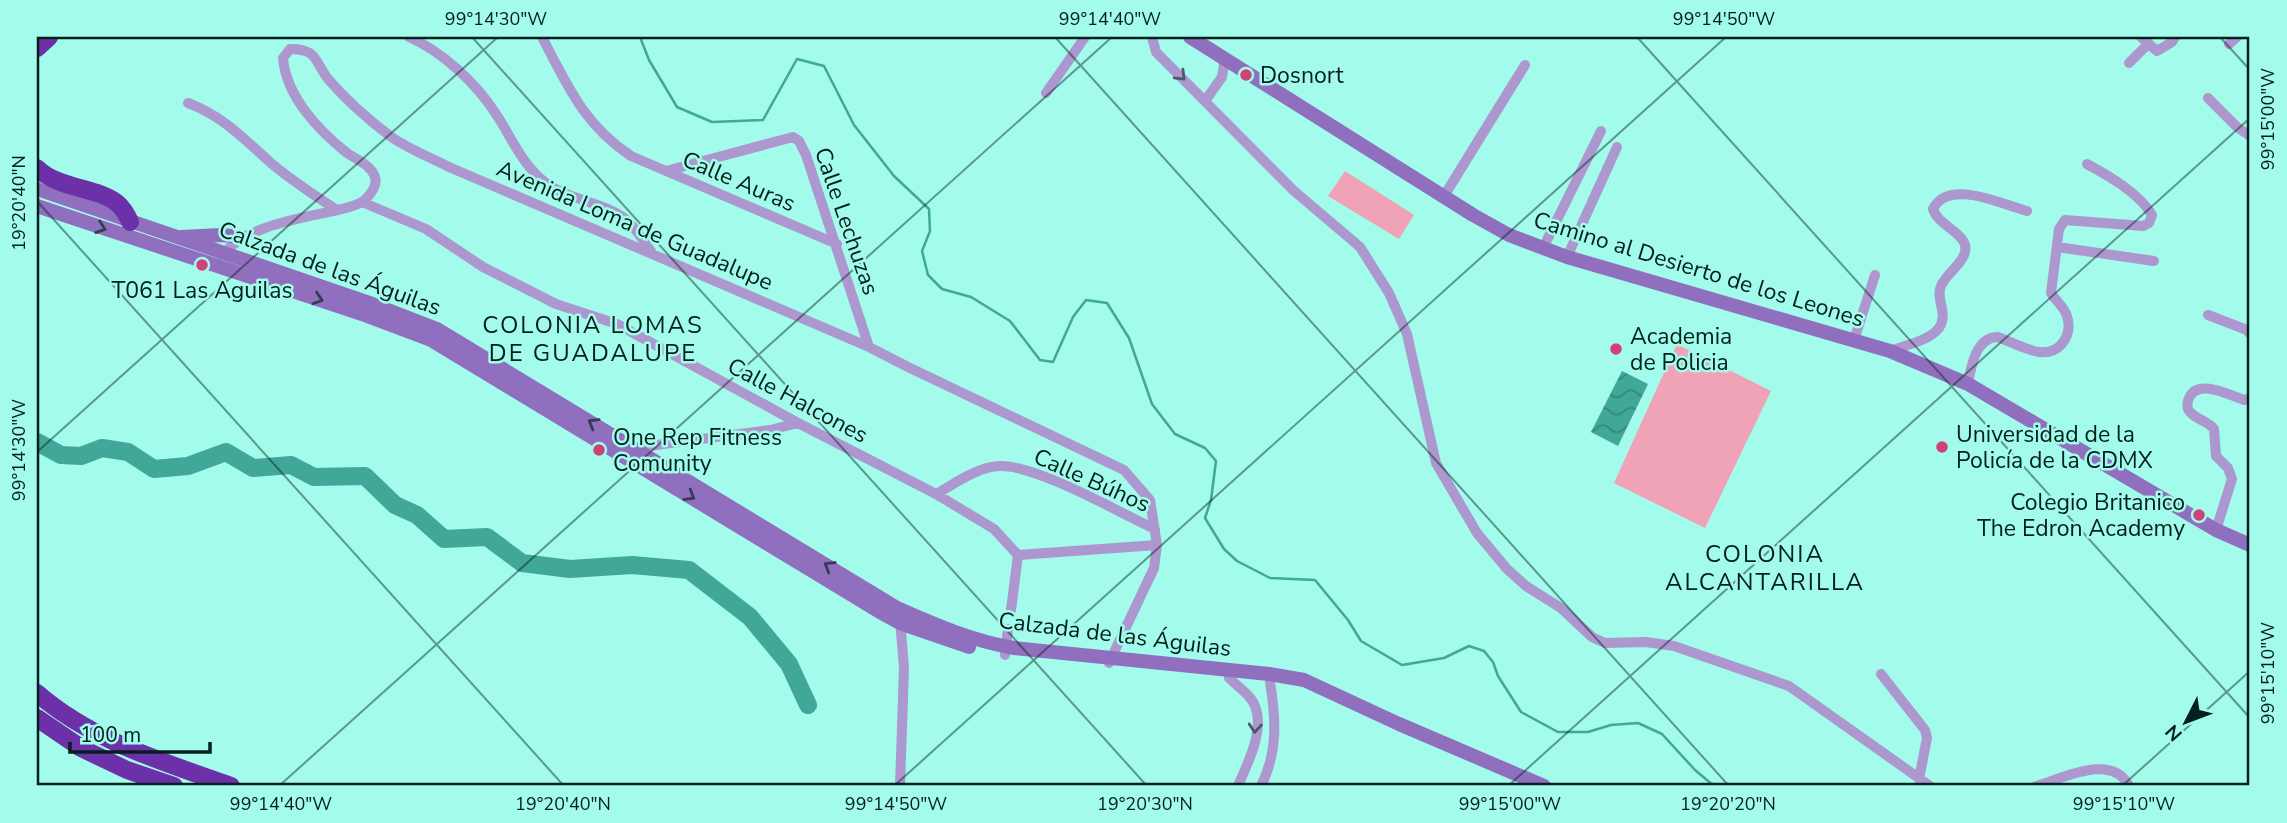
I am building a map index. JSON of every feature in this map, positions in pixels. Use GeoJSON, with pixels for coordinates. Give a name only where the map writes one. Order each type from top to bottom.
{"type":"FeatureCollection","features":[{"type":"Feature","properties":{"kind":"highway"},"geometry":{"type":"LineString","coordinates":[[37,48],[49,37]]}},
{"type":"Feature","properties":{"kind":"highway"},"geometry":{"type":"LineString","coordinates":[[39,177],[111,200],[122,208],[130,222]]}},
{"type":"Feature","properties":{"kind":"highway"},"geometry":{"type":"LineString","coordinates":[[37,693],[94,732],[141,754],[231,786]]}},
{"type":"Feature","properties":{"kind":"highway"},"geometry":{"type":"LineString","coordinates":[[37,718],[81,748],[127,770],[174,786]]}},
{"type":"Feature","properties":{"kind":"main road","name":"Camino al Desierto de los Leones"},"geometry":{"type":"LineString","coordinates":[[1190,37],[1473,215],[1509,234],[1567,257],[1890,351],[1968,384],[2211,527],[2250,545]]}},
{"type":"Feature","properties":{"kind":"main road","name":"Calzada de las Águilas"},"geometry":{"type":"LineString","coordinates":[[37,206],[367,302],[437,329],[897,608],[1005,651]]}},
{"type":"Feature","properties":{"kind":"main road","name":"Calzada de las Águilas"},"geometry":{"type":"LineString","coordinates":[[130,222],[176,237],[220,260],[431,340],[902,624],[963,645],[1059,662],[1109,661],[1269,674],[1304,680],[1544,786]]}},
{"type":"Feature","properties":{"kind":"main road"},"geometry":{"type":"LineString","coordinates":[[176,237],[242,237]]}},
{"type":"Feature","properties":{"kind":"main road","name":"Calzada de las Águilas"},"geometry":{"type":"LineString","coordinates":[[1109,661],[1327,692]]}},
{"type":"Feature","properties":{"kind":"street"},"geometry":{"type":"LineString","coordinates":[[409,37],[447,61],[472,85],[495,112],[525,163],[547,184],[625,218],[652,252]]}},
{"type":"Feature","properties":{"kind":"street"},"geometry":{"type":"LineString","coordinates":[[542,37],[588,119],[621,149],[666,171]]}},
{"type":"Feature","properties":{"kind":"street"},"geometry":{"type":"LineString","coordinates":[[1046,93],[1085,37]]}},
{"type":"Feature","properties":{"kind":"street"},"geometry":{"type":"LineString","coordinates":[[1153,37],[1156,52],[1293,190],[1360,247],[1389,293],[1407,334],[1436,463],[1477,533],[1507,569],[1525,586],[1561,608],[1592,637],[1605,643],[1646,642],[1674,646],[1789,686],[1930,786]]}},
{"type":"Feature","properties":{"kind":"street"},"geometry":{"type":"LineString","coordinates":[[2129,62],[2144,40],[2157,51],[2172,42],[2175,37]]}},
{"type":"Feature","properties":{"kind":"street","name":"Avenida Loma de Guadalupe"},"geometry":{"type":"LineString","coordinates":[[362,202],[375,188],[376,178],[369,167],[348,153],[320,128],[294,94],[284,74],[283,58],[290,50],[302,49],[314,54],[328,78],[352,104],[392,137],[449,167],[869,346],[1124,470],[1150,500],[1157,545],[1154,569],[1109,661]]}},
{"type":"Feature","properties":{"kind":"street"},"geometry":{"type":"LineString","coordinates":[[1205,101],[1222,77],[1225,58]]}},
{"type":"Feature","properties":{"kind":"street"},"geometry":{"type":"LineString","coordinates":[[1444,196],[1525,65]]}},
{"type":"Feature","properties":{"kind":"street"},"geometry":{"type":"LineString","coordinates":[[2208,98],[2250,136]]}},
{"type":"Feature","properties":{"kind":"street"},"geometry":{"type":"LineString","coordinates":[[188,103],[209,111],[305,190],[337,210]]}},
{"type":"Feature","properties":{"kind":"street"},"geometry":{"type":"LineString","coordinates":[[1543,248],[1601,131]]}},
{"type":"Feature","properties":{"kind":"street","name":"Calle Lechuzas"},"geometry":{"type":"LineString","coordinates":[[666,171],[793,137],[799,141],[837,244],[869,346]]}},
{"type":"Feature","properties":{"kind":"street"},"geometry":{"type":"LineString","coordinates":[[1567,257],[1617,147]]}},
{"type":"Feature","properties":{"kind":"street"},"geometry":{"type":"LineString","coordinates":[[1968,384],[1975,356],[1983,342],[1991,337],[2044,352],[2059,348],[2065,341],[2068,323],[2066,314],[2051,293],[2059,229],[2065,220],[2143,226],[2149,223],[2152,215],[2148,209],[2132,194],[2087,164]]}},
{"type":"Feature","properties":{"kind":"street","name":"Calle Auras"},"geometry":{"type":"LineString","coordinates":[[666,171],[837,244]]}},
{"type":"Feature","properties":{"kind":"street"},"geometry":{"type":"LineString","coordinates":[[1890,351],[1931,335],[1940,327],[1943,317],[1939,290],[1964,253],[1966,246],[1963,240],[1936,216],[1933,209],[1937,200],[1948,194],[1962,193],[2027,211]]}},
{"type":"Feature","properties":{"kind":"street"},"geometry":{"type":"LineString","coordinates":[[220,260],[242,237],[296,218],[362,202]]}},
{"type":"Feature","properties":{"kind":"street","name":"Calle Halcones"},"geometry":{"type":"LineString","coordinates":[[362,202],[426,229],[483,267],[556,304],[617,324],[798,424],[936,494],[994,529],[1018,555]]}},
{"type":"Feature","properties":{"kind":"street"},"geometry":{"type":"LineString","coordinates":[[2057,247],[2154,261]]}},
{"type":"Feature","properties":{"kind":"street"},"geometry":{"type":"LineString","coordinates":[[1854,340],[1875,275]]}},
{"type":"Feature","properties":{"kind":"street"},"geometry":{"type":"LineString","coordinates":[[2208,315],[2247,330],[2250,334]]}},
{"type":"Feature","properties":{"kind":"street"},"geometry":{"type":"LineString","coordinates":[[2211,527],[2232,479],[2228,468],[2216,456],[2214,429],[2190,411],[2188,399],[2197,389],[2205,387],[2244,400],[2250,398]]}},
{"type":"Feature","properties":{"kind":"street"},"geometry":{"type":"LineString","coordinates":[[620,453],[635,447],[798,424]]}},
{"type":"Feature","properties":{"kind":"street","name":"Calle Búhos"},"geometry":{"type":"LineString","coordinates":[[936,494],[980,470],[999,466],[1024,468],[1155,529]]}},
{"type":"Feature","properties":{"kind":"street"},"geometry":{"type":"LineString","coordinates":[[1011,610],[1018,555],[1157,545]]}},
{"type":"Feature","properties":{"kind":"street"},"geometry":{"type":"LineString","coordinates":[[897,608],[902,624],[904,668],[900,786]]}},
{"type":"Feature","properties":{"kind":"street"},"geometry":{"type":"LineString","coordinates":[[1005,651],[1008,629]]}},
{"type":"Feature","properties":{"kind":"street"},"geometry":{"type":"LineString","coordinates":[[1881,674],[1925,730],[1927,738],[1919,779]]}},
{"type":"Feature","properties":{"kind":"street"},"geometry":{"type":"LineString","coordinates":[[1228,678],[1255,706],[1257,726],[1238,786]]}},
{"type":"Feature","properties":{"kind":"street"},"geometry":{"type":"LineString","coordinates":[[1261,786],[1270,768],[1276,734],[1270,682]]}},
{"type":"Feature","properties":{"kind":"street"},"geometry":{"type":"LineString","coordinates":[[1255,706],[1274,707]]}},
{"type":"Feature","properties":{"kind":"street"},"geometry":{"type":"LineString","coordinates":[[2036,786],[2099,769],[2122,776],[2129,786]]}},
{"type":"Feature","properties":{"kind":"shaded area"},"geometry":{"type":"Polygon","coordinates":[[[1345,171],[1414,215],[1399,239],[1328,196],[1345,171]]]}},
{"type":"Feature","properties":{"kind":"shaded area"},"geometry":{"type":"Polygon","coordinates":[[[1677,344],[1771,391],[1705,528],[1614,483],[1677,344]]]}},
{"type":"Feature","properties":{"kind":"water"},"geometry":{"type":"Polygon","coordinates":[[[1622,371],[1648,384],[1618,446],[1591,432],[1622,371]]]}},
{"type":"Feature","properties":{"kind":"waterway"},"geometry":{"type":"LineString","coordinates":[[640,37],[649,60],[677,107],[712,122],[763,120],[797,59],[824,66],[854,125],[894,176],[929,209],[930,231],[922,251],[928,275],[942,289],[971,297],[1010,321],[1040,360],[1053,362],[1073,317],[1086,300],[1107,303],[1129,338],[1152,404],[1175,434],[1205,448],[1216,461],[1211,500],[1205,518],[1224,549],[1237,561],[1270,578],[1315,580],[1348,620],[1361,641],[1402,665],[1444,658],[1469,646],[1484,651],[1521,712],[1558,732],[1588,732],[1611,725],[1638,723],[1662,734],[1695,770],[1714,786]]}},
{"type":"Feature","properties":{"kind":"waterway"},"geometry":{"type":"LineString","coordinates":[[37,442],[61,455],[81,456],[102,448],[128,452],[154,469],[188,466],[226,452],[253,468],[291,465],[314,477],[365,476],[395,505],[417,515],[444,539],[487,537],[522,563],[570,569],[632,565],[689,570],[750,617],[789,664],[808,705]]}},
{"type":"Feature","properties":{"kind":"place","name":"Dosnort"},"geometry":{"type":"Point","coordinates":[1246,75]}},
{"type":"Feature","properties":{"kind":"place","name":"T061 Las Aguilas"},"geometry":{"type":"Point","coordinates":[202,265]}},
{"type":"Feature","properties":{"kind":"place","name":"Academia de Policia"},"geometry":{"type":"Point","coordinates":[1616,349]}},
{"type":"Feature","properties":{"kind":"place","name":"Universidad de la Policía de la CDMX"},"geometry":{"type":"Point","coordinates":[1942,447]}},
{"type":"Feature","properties":{"kind":"place","name":"One Rep Fitness Comunity"},"geometry":{"type":"Point","coordinates":[599,450]}},
{"type":"Feature","properties":{"kind":"place","name":"Colegio Britanico The Edron Academy"},"geometry":{"type":"Point","coordinates":[2199,515]}},
{"type":"Feature","properties":{"kind":"district","name":"COLONIA LOMAS DE GUADALUPE"},"geometry":{"type":"Point","coordinates":[593,339]}},
{"type":"Feature","properties":{"kind":"district","name":"COLONIA ALCANTARILLA"},"geometry":{"type":"Point","coordinates":[1765,568]}}]}
